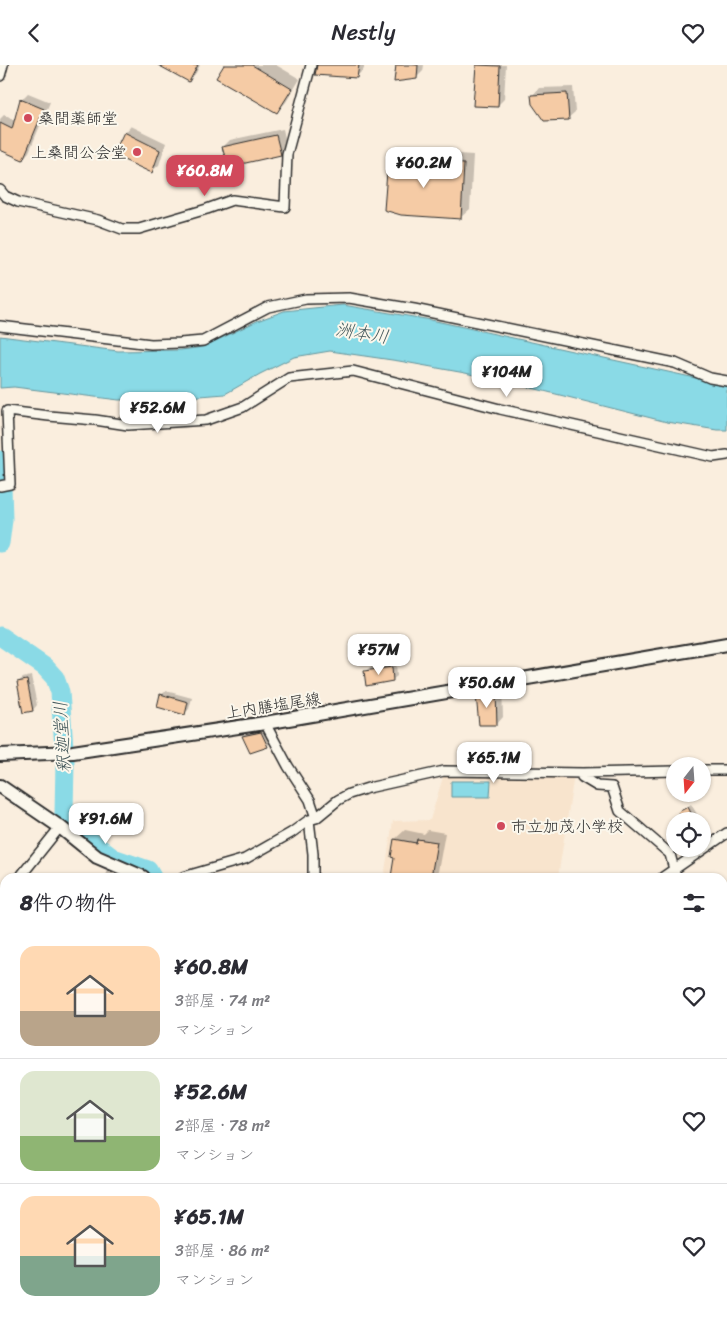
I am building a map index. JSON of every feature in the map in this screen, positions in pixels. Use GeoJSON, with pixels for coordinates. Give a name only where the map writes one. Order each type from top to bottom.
{"type":"FeatureCollection","features":[{"type":"Feature","properties":{"kind":"main road","name":"上内膳塩尾線"},"geometry":{"type":"LineString","coordinates":[[0,755],[74,753],[265,723],[727,644]]}},
{"type":"Feature","properties":{"kind":"main road"},"geometry":{"type":"LineString","coordinates":[[0,786],[60,827],[97,857],[134,873]]}},
{"type":"Feature","properties":{"kind":"street"},"geometry":{"type":"LineString","coordinates":[[0,75],[3,65]]}},
{"type":"Feature","properties":{"kind":"street"},"geometry":{"type":"LineString","coordinates":[[0,190],[5,196],[18,202],[98,220],[122,229],[139,229],[232,200],[285,207],[287,154],[311,65]]}},
{"type":"Feature","properties":{"kind":"street"},"geometry":{"type":"LineString","coordinates":[[0,326],[151,344],[180,343],[203,341],[268,307],[306,299],[349,298],[414,309],[675,363],[710,378],[727,381]]}},
{"type":"Feature","properties":{"kind":"street"},"geometry":{"type":"LineString","coordinates":[[0,486],[10,484],[7,411],[128,425],[206,420],[242,407],[289,378],[353,371],[500,409],[694,453],[713,457],[727,455]]}},
{"type":"Feature","properties":{"kind":"street"},"geometry":{"type":"LineString","coordinates":[[265,723],[288,766],[310,800],[313,873]]}},
{"type":"Feature","properties":{"kind":"street"},"geometry":{"type":"LineString","coordinates":[[711,770],[727,770]]}},
{"type":"Feature","properties":{"kind":"street"},"geometry":{"type":"LineString","coordinates":[[197,873],[245,859],[291,833],[349,794],[444,771],[583,773],[666,771]]}},
{"type":"Feature","properties":{"kind":"street"},"geometry":{"type":"LineString","coordinates":[[583,773],[582,777],[597,786],[612,787],[620,811],[670,853],[675,873]]}},
{"type":"Feature","properties":{"kind":"street"},"geometry":{"type":"LineString","coordinates":[[23,873],[60,827]]}},
{"type":"Feature","properties":{"kind":"street"},"geometry":{"type":"LineString","coordinates":[[676,873],[727,833]]}},
{"type":"Feature","properties":{"kind":"shaded area"},"geometry":{"type":"Polygon","coordinates":[[[574,775],[559,873],[385,873],[393,821],[430,820],[443,777],[574,775]]]}},
{"type":"Feature","properties":{"kind":"water","name":"洲本川"},"geometry":{"type":"Polygon","coordinates":[[[343,305],[431,320],[709,381],[727,383],[727,430],[667,422],[465,373],[330,351],[294,357],[225,394],[119,400],[14,387],[0,388],[0,336],[118,351],[181,350],[203,347],[257,321],[284,311],[343,305]]]}},
{"type":"Feature","properties":{"kind":"water"},"geometry":{"type":"Polygon","coordinates":[[[451,781],[491,781],[490,797],[451,797],[451,781]]]}},
{"type":"Feature","properties":{"kind":"building"},"geometry":{"type":"Polygon","coordinates":[[[158,65],[198,65],[189,82],[158,65]]]}},
{"type":"Feature","properties":{"kind":"building"},"geometry":{"type":"Polygon","coordinates":[[[224,65],[252,65],[292,89],[277,113],[216,78],[224,65]]]}},
{"type":"Feature","properties":{"kind":"building"},"geometry":{"type":"Polygon","coordinates":[[[317,65],[359,65],[357,78],[315,75],[317,65]]]}},
{"type":"Feature","properties":{"kind":"building"},"geometry":{"type":"Polygon","coordinates":[[[396,65],[418,65],[417,79],[394,82],[396,65]]]}},
{"type":"Feature","properties":{"kind":"building"},"geometry":{"type":"Polygon","coordinates":[[[476,65],[500,66],[498,107],[473,106],[476,65]]]}},
{"type":"Feature","properties":{"kind":"building"},"geometry":{"type":"Polygon","coordinates":[[[567,93],[569,120],[544,121],[532,104],[531,95],[567,93]]]}},
{"type":"Feature","properties":{"kind":"building"},"geometry":{"type":"Polygon","coordinates":[[[20,99],[44,109],[23,160],[0,150],[0,123],[12,129],[20,99]]]}},
{"type":"Feature","properties":{"kind":"building","name":"上桑間公会堂"},"geometry":{"type":"Polygon","coordinates":[[[124,132],[160,150],[152,173],[113,155],[124,132]]]}},
{"type":"Feature","properties":{"kind":"building"},"geometry":{"type":"Polygon","coordinates":[[[276,135],[281,155],[228,167],[222,147],[276,135]]]}},
{"type":"Feature","properties":{"kind":"building"},"geometry":{"type":"Polygon","coordinates":[[[388,159],[464,164],[461,219],[401,215],[384,210],[388,159]]]}},
{"type":"Feature","properties":{"kind":"building"},"geometry":{"type":"Polygon","coordinates":[[[392,667],[393,681],[366,686],[364,671],[392,667]]]}},
{"type":"Feature","properties":{"kind":"building"},"geometry":{"type":"Polygon","coordinates":[[[27,680],[33,711],[23,713],[17,682],[27,680]]]}},
{"type":"Feature","properties":{"kind":"building"},"geometry":{"type":"Polygon","coordinates":[[[496,692],[497,725],[479,725],[476,695],[496,692]]]}},
{"type":"Feature","properties":{"kind":"building"},"geometry":{"type":"Polygon","coordinates":[[[160,694],[188,702],[185,715],[157,707],[160,694]]]}},
{"type":"Feature","properties":{"kind":"building"},"geometry":{"type":"Polygon","coordinates":[[[261,732],[268,747],[250,753],[242,736],[261,732]]]}},
{"type":"Feature","properties":{"kind":"building"},"geometry":{"type":"Polygon","coordinates":[[[688,807],[690,812],[678,812],[688,807]]]}},
{"type":"Feature","properties":{"kind":"building"},"geometry":{"type":"Polygon","coordinates":[[[394,839],[416,843],[417,839],[437,842],[432,873],[392,873],[394,858],[391,857],[394,839]]]}},
{"type":"Feature","properties":{"kind":"waterway","name":"釈迦堂川"},"geometry":{"type":"LineString","coordinates":[[0,460],[1,472]]}},
{"type":"Feature","properties":{"kind":"waterway","name":"釈迦堂川"},"geometry":{"type":"LineString","coordinates":[[0,543],[3,520],[2,486]]}},
{"type":"Feature","properties":{"kind":"waterway","name":"釈迦堂川"},"geometry":{"type":"LineString","coordinates":[[0,636],[45,667],[55,678],[60,692],[65,762],[64,814],[74,828],[113,858],[148,870],[150,873]]}},
{"type":"Feature","properties":{"kind":"place","name":"桑間薬師堂"},"geometry":{"type":"Point","coordinates":[28,118]}},
{"type":"Feature","properties":{"kind":"place","name":"上桑間公会堂"},"geometry":{"type":"Point","coordinates":[137,152]}},
{"type":"Feature","properties":{"kind":"place","name":"市立加茂小学校"},"geometry":{"type":"Point","coordinates":[501,826]}}]}
